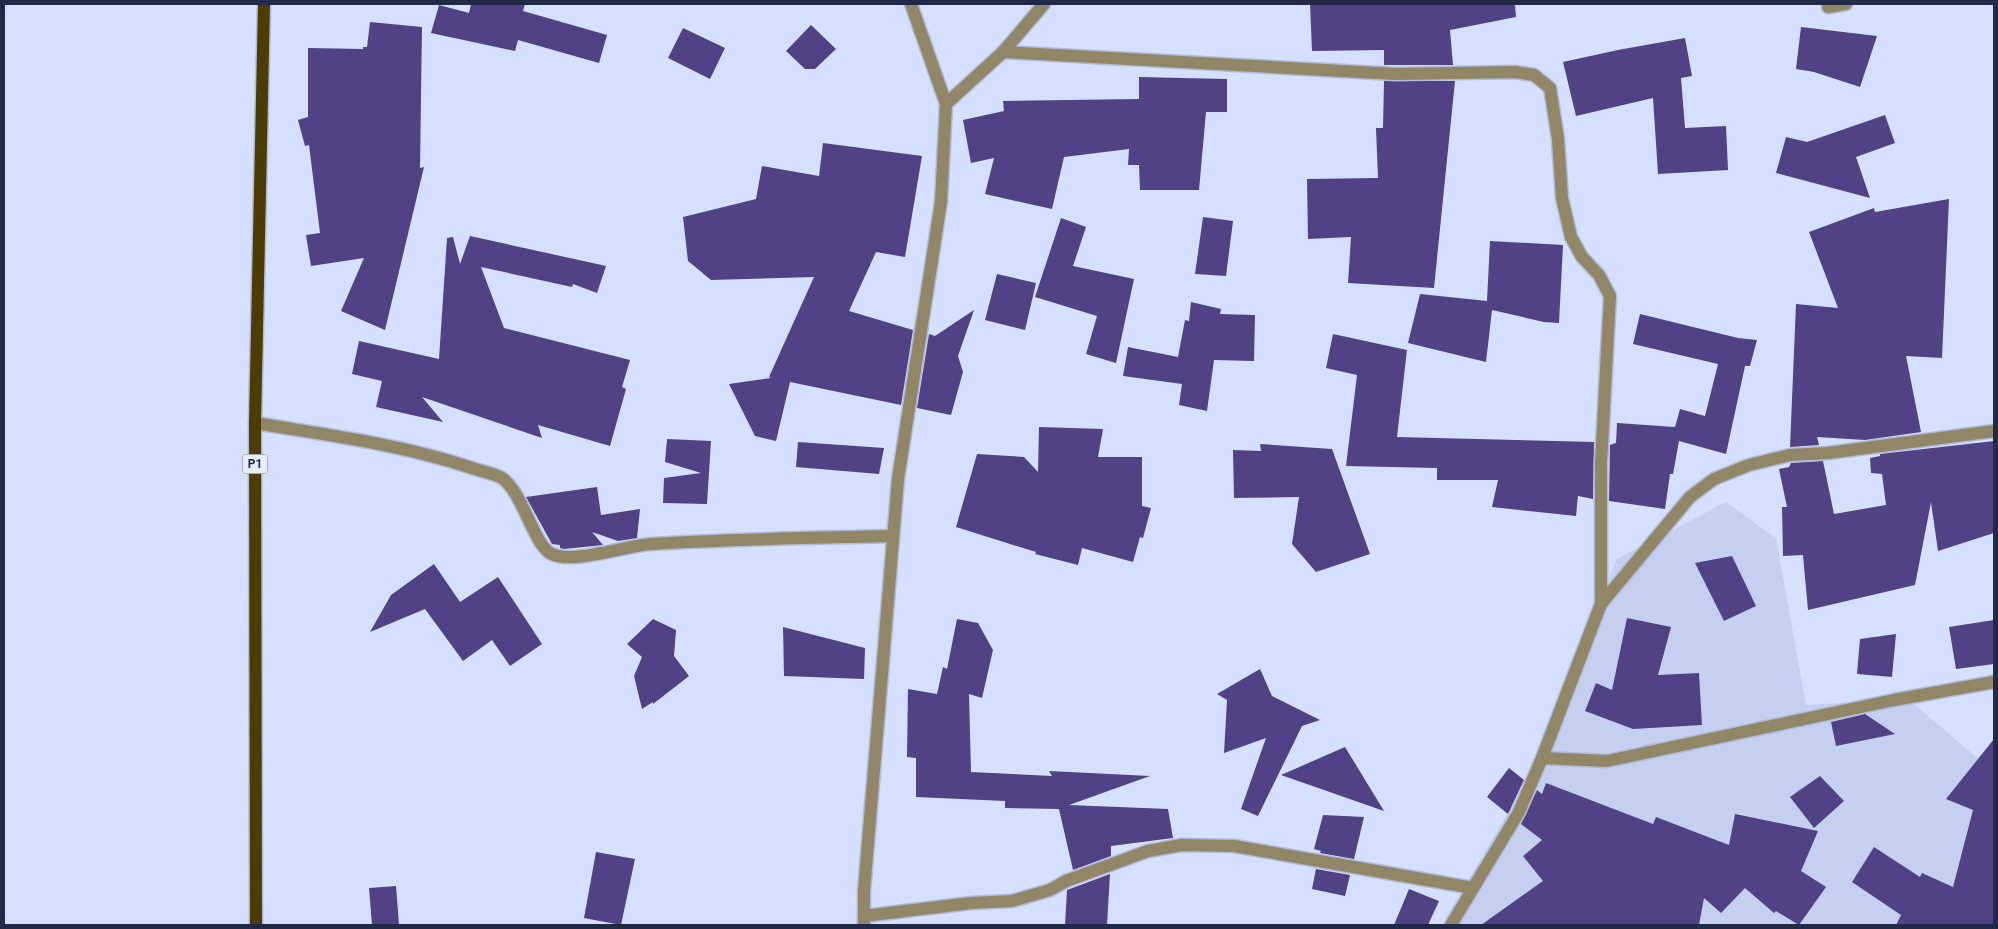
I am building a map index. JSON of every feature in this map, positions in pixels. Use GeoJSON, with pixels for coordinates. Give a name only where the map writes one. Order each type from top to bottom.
{"type":"FeatureCollection","features":[{"type":"Feature","properties":{"kind":"main road","name":"P1"},"geometry":{"type":"LineString","coordinates":[[256,925],[255,423],[264,4]]}},
{"type":"Feature","properties":{"kind":"street"},"geometry":{"type":"LineString","coordinates":[[911,4],[946,104],[941,202],[898,479],[864,920],[972,903],[1012,901],[1050,890],[1066,881],[1148,852],[1182,845],[1234,846],[1473,888]]}},
{"type":"Feature","properties":{"kind":"street"},"geometry":{"type":"LineString","coordinates":[[946,104],[1003,52],[1044,4]]}},
{"type":"Feature","properties":{"kind":"street"},"geometry":{"type":"LineString","coordinates":[[1828,7],[1846,4]]}},
{"type":"Feature","properties":{"kind":"street"},"geometry":{"type":"LineString","coordinates":[[1003,52],[1396,74],[1515,72],[1534,75],[1550,88],[1558,139],[1562,198],[1571,237],[1582,257],[1599,275],[1610,296],[1601,463],[1601,604]]}},
{"type":"Feature","properties":{"kind":"street"},"geometry":{"type":"LineString","coordinates":[[255,423],[370,442],[454,462],[501,478],[516,493],[528,514],[540,543],[552,555],[569,557],[648,544],[893,536]]}},
{"type":"Feature","properties":{"kind":"street"},"geometry":{"type":"LineString","coordinates":[[1451,925],[1519,812],[1542,758],[1601,604],[1690,497],[1714,479],[1749,465],[1790,456],[1828,453],[1994,431]]}},
{"type":"Feature","properties":{"kind":"street"},"geometry":{"type":"LineString","coordinates":[[1542,758],[1607,760],[1894,700],[1994,682]]}},
{"type":"Feature","properties":{"kind":"shaded area"},"geometry":{"type":"Polygon","coordinates":[[[1726,502],[1776,538],[1806,705],[1908,699],[1994,772],[1994,925],[1442,925],[1526,782],[1617,559],[1726,502]]]}},
{"type":"Feature","properties":{"kind":"building"},"geometry":{"type":"Polygon","coordinates":[[[471,4],[525,4],[523,11],[607,35],[599,63],[518,40],[515,51],[431,33],[439,5],[469,13],[471,4]]]}},
{"type":"Feature","properties":{"kind":"building"},"geometry":{"type":"Polygon","coordinates":[[[1310,4],[1515,4],[1516,17],[1450,30],[1453,65],[1384,65],[1384,50],[1312,51],[1310,4]]]}},
{"type":"Feature","properties":{"kind":"building"},"geometry":{"type":"Polygon","coordinates":[[[370,22],[422,27],[420,168],[424,167],[385,330],[341,311],[364,258],[311,266],[306,235],[320,233],[309,145],[305,146],[298,120],[308,117],[308,48],[363,49],[363,47],[367,47],[370,22]]]}},
{"type":"Feature","properties":{"kind":"building"},"geometry":{"type":"Polygon","coordinates":[[[811,25],[836,49],[815,69],[805,69],[786,51],[811,25]]]}},
{"type":"Feature","properties":{"kind":"building"},"geometry":{"type":"Polygon","coordinates":[[[1801,27],[1877,36],[1860,87],[1814,72],[1796,69],[1801,27]]]}},
{"type":"Feature","properties":{"kind":"building"},"geometry":{"type":"Polygon","coordinates":[[[683,28],[725,48],[710,79],[668,58],[683,28]]]}},
{"type":"Feature","properties":{"kind":"building"},"geometry":{"type":"Polygon","coordinates":[[[1685,38],[1692,76],[1681,78],[1685,128],[1726,126],[1728,170],[1658,174],[1653,98],[1576,116],[1563,62],[1685,38]]]}},
{"type":"Feature","properties":{"kind":"building"},"geometry":{"type":"Polygon","coordinates":[[[1139,77],[1227,79],[1227,112],[1206,112],[1199,190],[1140,190],[1139,165],[1128,165],[1129,149],[1064,157],[1052,209],[985,194],[994,158],[971,163],[963,120],[1004,111],[1003,101],[1139,99],[1139,77]]]}},
{"type":"Feature","properties":{"kind":"building"},"geometry":{"type":"Polygon","coordinates":[[[1384,81],[1455,81],[1434,288],[1348,283],[1351,237],[1308,239],[1307,179],[1378,178],[1376,128],[1383,128],[1384,81]]]}},
{"type":"Feature","properties":{"kind":"building"},"geometry":{"type":"Polygon","coordinates":[[[1885,115],[1895,143],[1856,157],[1870,198],[1776,173],[1786,137],[1807,142],[1885,115]]]}},
{"type":"Feature","properties":{"kind":"building"},"geometry":{"type":"Polygon","coordinates":[[[823,143],[922,156],[905,257],[876,252],[849,311],[913,330],[901,405],[790,382],[776,441],[755,436],[729,384],[771,378],[769,377],[814,277],[711,280],[688,261],[683,217],[756,199],[762,166],[819,176],[823,143]]]}},
{"type":"Feature","properties":{"kind":"building"},"geometry":{"type":"Polygon","coordinates":[[[1949,199],[1942,358],[1906,356],[1921,432],[1865,440],[1817,437],[1819,445],[1790,447],[1796,304],[1838,308],[1809,232],[1874,208],[1875,212],[1949,199]]]}},
{"type":"Feature","properties":{"kind":"building"},"geometry":{"type":"Polygon","coordinates":[[[1203,217],[1233,221],[1226,276],[1195,274],[1203,217]]]}},
{"type":"Feature","properties":{"kind":"building"},"geometry":{"type":"Polygon","coordinates":[[[1061,218],[1086,227],[1073,266],[1134,279],[1116,363],[1086,354],[1097,316],[1035,297],[1061,218]]]}},
{"type":"Feature","properties":{"kind":"building"},"geometry":{"type":"Polygon","coordinates":[[[470,236],[606,266],[597,293],[573,284],[572,287],[481,267],[504,328],[630,360],[622,387],[626,389],[610,446],[538,425],[542,438],[422,397],[443,422],[376,407],[382,381],[352,374],[359,341],[439,359],[447,238],[453,237],[460,264],[470,236]]]}},
{"type":"Feature","properties":{"kind":"building"},"geometry":{"type":"Polygon","coordinates":[[[1490,241],[1563,245],[1559,323],[1544,322],[1492,310],[1486,362],[1408,343],[1420,294],[1487,301],[1490,241]]]}},
{"type":"Feature","properties":{"kind":"building"},"geometry":{"type":"Polygon","coordinates":[[[997,274],[1036,283],[1025,330],[985,320],[997,274]]]}},
{"type":"Feature","properties":{"kind":"building"},"geometry":{"type":"Polygon","coordinates":[[[1191,302],[1221,309],[1220,314],[1255,315],[1254,361],[1214,360],[1207,411],[1179,405],[1182,384],[1123,376],[1128,347],[1178,357],[1185,320],[1189,321],[1191,302]]]}},
{"type":"Feature","properties":{"kind":"building"},"geometry":{"type":"Polygon","coordinates":[[[974,310],[958,356],[963,372],[951,415],[917,408],[929,334],[935,336],[974,310]]]}},
{"type":"Feature","properties":{"kind":"building"},"geometry":{"type":"Polygon","coordinates":[[[1640,314],[1738,338],[1757,340],[1750,366],[1745,366],[1726,454],[1679,441],[1673,474],[1670,474],[1665,509],[1609,501],[1610,445],[1616,443],[1617,423],[1675,427],[1680,409],[1705,416],[1718,364],[1633,344],[1640,314]]]}},
{"type":"Feature","properties":{"kind":"building"},"geometry":{"type":"Polygon","coordinates":[[[1333,334],[1407,350],[1397,437],[1594,442],[1593,499],[1578,496],[1576,516],[1492,507],[1498,480],[1437,480],[1437,468],[1346,466],[1357,375],[1326,368],[1333,334]]]}},
{"type":"Feature","properties":{"kind":"building"},"geometry":{"type":"Polygon","coordinates":[[[1039,427],[1103,429],[1098,457],[1142,457],[1142,506],[1151,508],[1143,538],[1140,537],[1133,562],[1082,548],[1078,565],[1035,554],[1036,552],[956,527],[977,454],[1024,457],[1038,472],[1039,427]]]}},
{"type":"Feature","properties":{"kind":"building"},"geometry":{"type":"Polygon","coordinates":[[[667,439],[711,441],[707,504],[663,503],[664,478],[701,473],[665,462],[667,439]]]}},
{"type":"Feature","properties":{"kind":"building"},"geometry":{"type":"Polygon","coordinates":[[[1994,441],[1994,533],[1938,551],[1931,502],[1915,585],[1808,610],[1803,555],[1783,556],[1782,507],[1787,507],[1779,469],[1789,467],[1791,463],[1823,461],[1834,514],[1886,505],[1882,474],[1871,473],[1870,458],[1880,456],[1880,454],[1994,441]]]}},
{"type":"Feature","properties":{"kind":"building"},"geometry":{"type":"Polygon","coordinates":[[[798,442],[884,448],[879,474],[796,467],[798,442]]]}},
{"type":"Feature","properties":{"kind":"building"},"geometry":{"type":"Polygon","coordinates":[[[1260,444],[1332,449],[1370,554],[1316,572],[1292,544],[1299,497],[1234,498],[1233,450],[1261,451],[1260,444]]]}},
{"type":"Feature","properties":{"kind":"building"},"geometry":{"type":"Polygon","coordinates":[[[597,487],[601,515],[640,509],[637,538],[618,541],[592,532],[603,545],[564,549],[560,548],[560,545],[552,544],[526,497],[597,487]]]}},
{"type":"Feature","properties":{"kind":"building"},"geometry":{"type":"Polygon","coordinates":[[[1732,556],[1756,606],[1724,621],[1695,563],[1732,556]]]}},
{"type":"Feature","properties":{"kind":"building"},"geometry":{"type":"Polygon","coordinates":[[[434,564],[460,602],[498,577],[542,644],[510,666],[492,640],[463,661],[425,609],[370,632],[391,595],[434,564]]]}},
{"type":"Feature","properties":{"kind":"building"},"geometry":{"type":"Polygon","coordinates":[[[1627,618],[1671,627],[1658,675],[1699,673],[1702,725],[1633,729],[1585,711],[1596,683],[1612,690],[1627,618]]]}},
{"type":"Feature","properties":{"kind":"building"},"geometry":{"type":"Polygon","coordinates":[[[653,619],[676,630],[674,656],[689,676],[653,704],[653,702],[642,709],[634,676],[642,657],[627,644],[653,619]]]}},
{"type":"Feature","properties":{"kind":"building"},"geometry":{"type":"Polygon","coordinates":[[[957,619],[978,623],[993,650],[982,698],[969,694],[971,772],[1052,776],[1049,771],[1150,776],[1069,805],[1168,809],[1173,838],[1111,846],[1111,856],[1073,870],[1059,809],[1005,808],[1005,801],[916,797],[916,758],[907,757],[908,689],[937,694],[943,667],[947,669],[957,619]]]}},
{"type":"Feature","properties":{"kind":"building"},"geometry":{"type":"Polygon","coordinates":[[[1994,620],[1994,664],[1956,669],[1949,627],[1994,620]]]}},
{"type":"Feature","properties":{"kind":"building"},"geometry":{"type":"Polygon","coordinates":[[[783,627],[865,648],[864,679],[784,676],[783,627]]]}},
{"type":"Feature","properties":{"kind":"building"},"geometry":{"type":"Polygon","coordinates":[[[1896,634],[1892,677],[1857,674],[1860,639],[1896,634]]]}},
{"type":"Feature","properties":{"kind":"building"},"geometry":{"type":"Polygon","coordinates":[[[1260,669],[1272,696],[1320,720],[1302,726],[1258,816],[1241,809],[1266,738],[1224,753],[1227,700],[1217,694],[1260,669]]]}},
{"type":"Feature","properties":{"kind":"building"},"geometry":{"type":"Polygon","coordinates":[[[1865,714],[1895,734],[1836,746],[1831,722],[1865,714]]]}},
{"type":"Feature","properties":{"kind":"building"},"geometry":{"type":"Polygon","coordinates":[[[1994,739],[1994,925],[1896,925],[1901,915],[1852,882],[1874,847],[1920,877],[1922,873],[1953,887],[1973,810],[1946,799],[1994,739]]]}},
{"type":"Feature","properties":{"kind":"building"},"geometry":{"type":"Polygon","coordinates":[[[1345,747],[1384,811],[1281,775],[1345,747]]]}},
{"type":"Feature","properties":{"kind":"building"},"geometry":{"type":"Polygon","coordinates":[[[1509,768],[1524,780],[1508,814],[1487,797],[1509,768]]]}},
{"type":"Feature","properties":{"kind":"building"},"geometry":{"type":"Polygon","coordinates":[[[1820,776],[1844,801],[1814,828],[1790,797],[1820,776]]]}},
{"type":"Feature","properties":{"kind":"building"},"geometry":{"type":"Polygon","coordinates":[[[1546,783],[1653,824],[1656,817],[1729,845],[1735,814],[1818,831],[1801,871],[1826,887],[1799,925],[1776,911],[1774,913],[1745,888],[1721,913],[1704,898],[1699,925],[1481,925],[1543,881],[1523,856],[1542,840],[1521,824],[1537,790],[1542,794],[1546,783]]]}},
{"type":"Feature","properties":{"kind":"building"},"geometry":{"type":"Polygon","coordinates":[[[1323,815],[1364,817],[1354,859],[1320,853],[1321,851],[1314,849],[1323,815]]]}},
{"type":"Feature","properties":{"kind":"building"},"geometry":{"type":"Polygon","coordinates":[[[596,852],[635,859],[621,925],[584,918],[596,852]]]}},
{"type":"Feature","properties":{"kind":"building"},"geometry":{"type":"Polygon","coordinates":[[[1316,869],[1350,875],[1345,896],[1312,889],[1316,869]]]}},
{"type":"Feature","properties":{"kind":"building"},"geometry":{"type":"Polygon","coordinates":[[[1110,874],[1107,925],[1065,925],[1067,890],[1110,874]]]}},
{"type":"Feature","properties":{"kind":"building"},"geometry":{"type":"Polygon","coordinates":[[[396,886],[399,925],[372,925],[369,888],[396,886]]]}},
{"type":"Feature","properties":{"kind":"building"},"geometry":{"type":"Polygon","coordinates":[[[1409,889],[1439,901],[1428,925],[1394,925],[1409,889]]]}}]}
